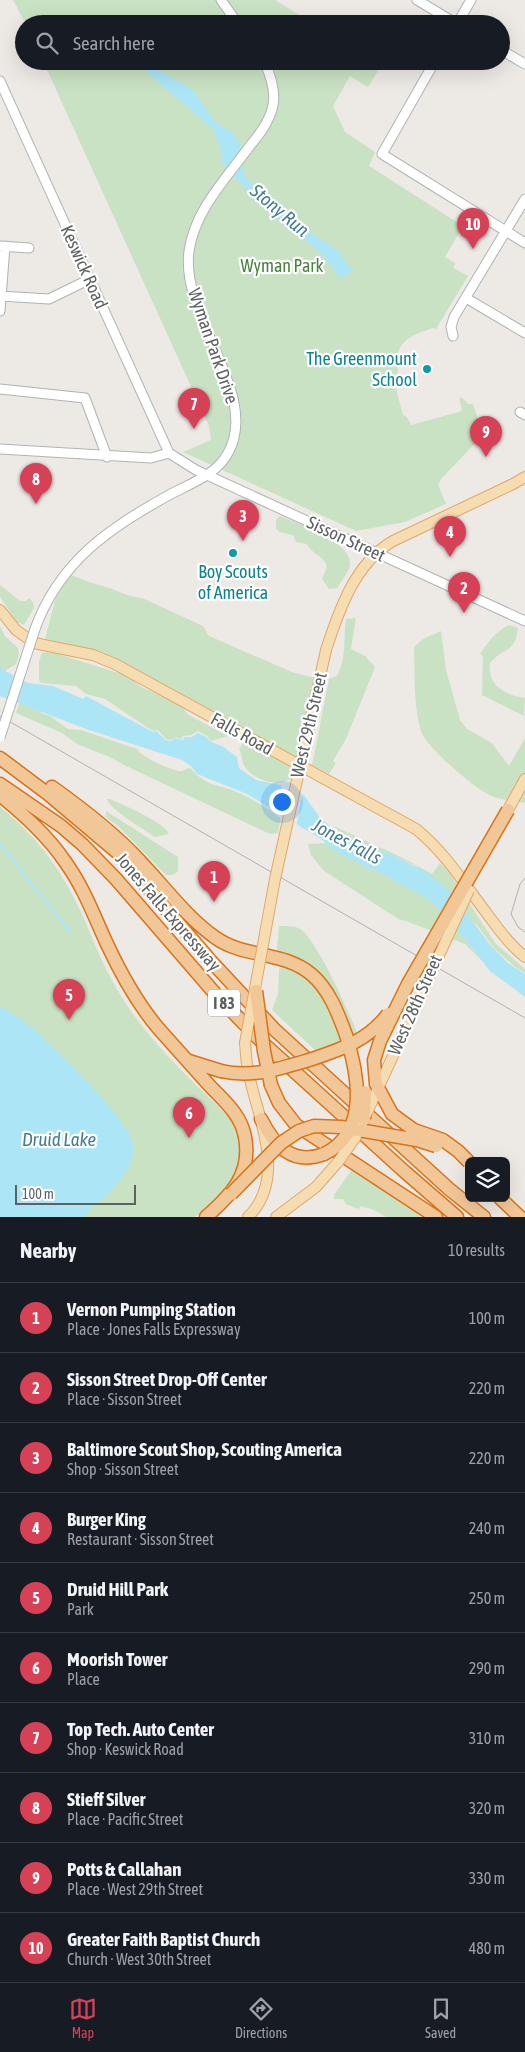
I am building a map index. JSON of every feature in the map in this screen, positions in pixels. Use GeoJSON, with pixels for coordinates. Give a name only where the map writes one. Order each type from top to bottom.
{"type":"FeatureCollection","features":[{"type":"Feature","properties":{"kind":"highway","name":"Jones Falls Expressway"},"geometry":{"type":"LineString","coordinates":[[0,758],[48,794],[111,847],[130,866],[233,986],[288,1042],[443,1183],[484,1217]]}},
{"type":"Feature","properties":{"kind":"highway"},"geometry":{"type":"LineString","coordinates":[[13,768],[53,787],[104,826],[206,930],[219,940],[237,948],[293,962],[310,973],[326,990],[361,1070],[365,1102],[364,1119]]}},
{"type":"Feature","properties":{"kind":"highway","name":"Jones Falls Expressway"},"geometry":{"type":"LineString","coordinates":[[0,784],[82,844],[116,879],[218,997],[263,1043],[457,1217]]}},
{"type":"Feature","properties":{"kind":"highway"},"geometry":{"type":"LineString","coordinates":[[0,795],[19,810],[41,832],[66,862],[83,891],[127,983],[159,1028],[232,1110],[243,1128],[246,1144],[245,1160],[238,1182],[228,1197]]}},
{"type":"Feature","properties":{"kind":"highway"},"geometry":{"type":"LineString","coordinates":[[465,1158],[458,1150],[443,1140],[414,1130],[398,1119],[386,1106],[376,1084],[374,1066],[376,1051],[408,984],[508,810]]}},
{"type":"Feature","properties":{"kind":"highway"},"geometry":{"type":"LineString","coordinates":[[189,1061],[236,1074],[265,1073],[346,1048],[366,1036],[379,1025],[408,984]]}},
{"type":"Feature","properties":{"kind":"highway"},"geometry":{"type":"LineString","coordinates":[[256,991],[264,1051],[271,1085],[279,1103],[296,1125],[436,1217]]}},
{"type":"Feature","properties":{"kind":"highway"},"geometry":{"type":"LineString","coordinates":[[261,1119],[273,1140],[285,1150],[308,1157],[324,1154],[340,1144],[349,1131],[356,1111],[357,1081],[346,1035]]}},
{"type":"Feature","properties":{"kind":"highway"},"geometry":{"type":"LineString","coordinates":[[206,1217],[281,1143],[299,1131],[314,1126],[341,1127],[427,1143],[447,1150],[465,1165]]}},
{"type":"Feature","properties":{"kind":"highway"},"geometry":{"type":"LineString","coordinates":[[504,1202],[520,1217]]}},
{"type":"Feature","properties":{"kind":"main road","name":"West 29th Street"},"geometry":{"type":"LineString","coordinates":[[248,1217],[260,1202],[266,1186],[267,1154],[261,1119],[248,1071],[245,1043],[275,879],[326,650],[340,612],[354,581],[375,552],[393,541],[525,477]]}},
{"type":"Feature","properties":{"kind":"main road","name":"Falls Road"},"geometry":{"type":"LineString","coordinates":[[0,610],[16,630],[34,643],[93,655],[108,661],[402,820],[429,839],[438,849],[514,948],[525,957]]}},
{"type":"Feature","properties":{"kind":"main road","name":"West 28th Street"},"geometry":{"type":"LineString","coordinates":[[279,1215],[316,1187],[338,1162],[355,1138],[446,937],[525,779]]}},
{"type":"Feature","properties":{"kind":"street"},"geometry":{"type":"LineString","coordinates":[[221,0],[232,15]]}},
{"type":"Feature","properties":{"kind":"street"},"geometry":{"type":"LineString","coordinates":[[417,0],[442,15]]}},
{"type":"Feature","properties":{"kind":"street"},"geometry":{"type":"LineString","coordinates":[[462,15],[471,0]]}},
{"type":"Feature","properties":{"kind":"street"},"geometry":{"type":"LineString","coordinates":[[510,55],[525,64]]}},
{"type":"Feature","properties":{"kind":"street","name":"Wyman Park Drive"},"geometry":{"type":"LineString","coordinates":[[0,737],[36,629],[53,590],[62,577],[94,545],[132,517],[207,475],[219,466],[234,441],[236,420],[229,385],[198,312],[189,274],[192,238],[197,222],[208,201],[269,118],[274,98],[268,70]]}},
{"type":"Feature","properties":{"kind":"street"},"geometry":{"type":"LineString","coordinates":[[430,70],[382,154],[525,242]]}},
{"type":"Feature","properties":{"kind":"street","name":"Keswick Road"},"geometry":{"type":"LineString","coordinates":[[0,81],[169,453]]}},
{"type":"Feature","properties":{"kind":"street"},"geometry":{"type":"LineString","coordinates":[[453,336],[452,322],[525,199]]}},
{"type":"Feature","properties":{"kind":"street"},"geometry":{"type":"LineString","coordinates":[[0,311],[2,246],[29,248]]}},
{"type":"Feature","properties":{"kind":"street"},"geometry":{"type":"LineString","coordinates":[[0,296],[49,299],[90,279]]}},
{"type":"Feature","properties":{"kind":"street"},"geometry":{"type":"LineString","coordinates":[[466,298],[525,333]]}},
{"type":"Feature","properties":{"kind":"street"},"geometry":{"type":"LineString","coordinates":[[0,389],[85,398],[107,457]]}},
{"type":"Feature","properties":{"kind":"street"},"geometry":{"type":"LineString","coordinates":[[0,449],[107,457],[151,458],[169,453]]}},
{"type":"Feature","properties":{"kind":"street","name":"Sisson Street"},"geometry":{"type":"LineString","coordinates":[[169,453],[207,475],[525,621]]}},
{"type":"Feature","properties":{"kind":"green space"},"geometry":{"type":"Polygon","coordinates":[[[13,0],[275,0],[299,15],[21,15],[13,0]]]}},
{"type":"Feature","properties":{"kind":"green space","name":"Wyman Park"},"geometry":{"type":"Polygon","coordinates":[[[47,70],[378,70],[368,87],[350,76],[333,106],[345,132],[375,152],[369,166],[463,226],[445,257],[455,263],[453,268],[468,276],[436,329],[433,328],[409,338],[398,352],[398,369],[395,378],[393,377],[403,415],[407,417],[411,425],[462,411],[459,397],[468,404],[473,404],[483,435],[441,479],[438,485],[446,504],[405,522],[356,531],[183,452],[211,440],[209,426],[47,70]]]}},
{"type":"Feature","properties":{"kind":"green space"},"geometry":{"type":"Polygon","coordinates":[[[280,516],[323,535],[343,549],[349,557],[350,565],[347,574],[337,588],[329,589],[322,579],[327,567],[321,557],[312,551],[307,544],[296,542],[293,535],[279,532],[276,528],[276,520],[280,516]]]}},
{"type":"Feature","properties":{"kind":"green space"},"geometry":{"type":"Polygon","coordinates":[[[71,575],[142,598],[203,626],[209,636],[292,672],[315,678],[299,758],[107,655],[45,639],[56,597],[71,575]]]}},
{"type":"Feature","properties":{"kind":"green space"},"geometry":{"type":"Polygon","coordinates":[[[0,585],[20,601],[26,601],[29,598],[33,602],[34,608],[24,625],[17,622],[0,597],[0,585]]]}},
{"type":"Feature","properties":{"kind":"green space"},"geometry":{"type":"Polygon","coordinates":[[[356,618],[351,649],[365,656],[375,667],[346,739],[333,761],[336,763],[329,774],[312,765],[329,679],[337,676],[342,662],[346,619],[356,618]]]}},
{"type":"Feature","properties":{"kind":"green space"},"geometry":{"type":"Polygon","coordinates":[[[509,625],[518,628],[517,636],[512,646],[490,663],[491,678],[504,692],[525,698],[524,716],[482,695],[483,656],[480,654],[496,634],[509,625]]]}},
{"type":"Feature","properties":{"kind":"green space"},"geometry":{"type":"Polygon","coordinates":[[[0,626],[5,636],[18,648],[19,655],[16,664],[0,674],[0,626]]]}},
{"type":"Feature","properties":{"kind":"green space"},"geometry":{"type":"Polygon","coordinates":[[[441,631],[446,670],[460,720],[467,729],[492,743],[509,766],[525,738],[525,803],[491,796],[484,792],[441,757],[421,731],[416,700],[414,647],[423,639],[441,631]]]}},
{"type":"Feature","properties":{"kind":"green space"},"geometry":{"type":"Polygon","coordinates":[[[42,653],[55,653],[125,675],[143,688],[170,699],[183,707],[187,714],[228,736],[211,741],[207,736],[198,731],[191,735],[183,736],[181,739],[176,737],[171,740],[166,739],[158,730],[154,731],[148,728],[105,699],[86,694],[76,686],[41,683],[39,680],[39,661],[42,653]]]}},
{"type":"Feature","properties":{"kind":"green space"},"geometry":{"type":"Polygon","coordinates":[[[20,700],[40,709],[41,713],[50,716],[68,729],[81,730],[137,749],[150,759],[173,770],[181,771],[190,768],[209,783],[244,795],[281,817],[278,833],[270,834],[112,758],[77,744],[62,733],[16,713],[20,700]]]}},
{"type":"Feature","properties":{"kind":"green space"},"geometry":{"type":"Polygon","coordinates":[[[244,742],[250,743],[297,768],[295,776],[283,782],[269,782],[255,776],[243,763],[239,749],[244,742]]]}},
{"type":"Feature","properties":{"kind":"green space"},"geometry":{"type":"Polygon","coordinates":[[[107,799],[152,819],[166,829],[169,834],[155,837],[120,814],[107,799]]]}},
{"type":"Feature","properties":{"kind":"green space"},"geometry":{"type":"Polygon","coordinates":[[[0,807],[37,842],[57,869],[82,914],[112,980],[128,1007],[168,1057],[229,1117],[237,1133],[240,1148],[239,1161],[235,1173],[218,1196],[195,1217],[0,1217],[0,807]]]}},
{"type":"Feature","properties":{"kind":"green space"},"geometry":{"type":"Polygon","coordinates":[[[106,811],[178,857],[178,871],[172,875],[166,875],[118,826],[106,817],[106,811]]]}},
{"type":"Feature","properties":{"kind":"green space"},"geometry":{"type":"Polygon","coordinates":[[[334,826],[396,855],[420,867],[432,874],[440,863],[450,874],[496,944],[525,969],[525,973],[494,948],[477,925],[417,873],[417,866],[381,851],[372,850],[350,842],[334,826]]]}},
{"type":"Feature","properties":{"kind":"green space"},"geometry":{"type":"Polygon","coordinates":[[[327,843],[423,882],[482,961],[465,944],[400,920],[324,871],[311,855],[308,844],[327,843]]]}},
{"type":"Feature","properties":{"kind":"green space"},"geometry":{"type":"Polygon","coordinates":[[[279,926],[300,928],[310,939],[335,983],[361,1043],[356,1046],[332,995],[277,949],[279,926]]]}},
{"type":"Feature","properties":{"kind":"green space"},"geometry":{"type":"Polygon","coordinates":[[[281,962],[309,977],[322,996],[342,1042],[315,1050],[272,1010],[278,994],[281,962]]]}},
{"type":"Feature","properties":{"kind":"green space"},"geometry":{"type":"Polygon","coordinates":[[[352,1169],[410,1204],[409,1207],[421,1217],[386,1217],[374,1210],[361,1206],[358,1209],[346,1204],[343,1199],[334,1199],[334,1195],[352,1169]]]}},
{"type":"Feature","properties":{"kind":"water","name":"Stony Run"},"geometry":{"type":"Polygon","coordinates":[[[144,70],[159,70],[192,89],[216,123],[229,130],[240,142],[244,174],[250,182],[274,207],[291,214],[302,227],[337,250],[353,271],[341,279],[318,250],[267,210],[236,179],[222,162],[221,151],[214,130],[144,70]]]}},
{"type":"Feature","properties":{"kind":"water","name":"Jones Falls"},"geometry":{"type":"Polygon","coordinates":[[[0,668],[28,683],[53,686],[83,699],[86,696],[153,732],[157,731],[165,740],[171,741],[175,738],[183,740],[184,737],[192,737],[198,733],[211,742],[222,746],[237,757],[239,768],[256,780],[289,787],[304,795],[320,818],[345,838],[364,847],[388,853],[425,871],[450,891],[491,946],[508,963],[525,974],[525,997],[490,971],[448,918],[431,901],[385,875],[339,854],[321,839],[247,794],[197,774],[192,767],[182,760],[89,730],[0,696],[0,668]]]}},
{"type":"Feature","properties":{"kind":"water","name":"Druid Lake"},"geometry":{"type":"Polygon","coordinates":[[[0,1006],[29,1025],[87,1081],[117,1116],[128,1131],[133,1143],[133,1154],[130,1163],[119,1181],[83,1217],[0,1217],[0,1006]]]}},
{"type":"Feature","properties":{"kind":"pier"},"geometry":{"type":"Polygon","coordinates":[[[282,784],[303,791],[296,828],[276,815],[282,784]]]}},
{"type":"Feature","properties":{"kind":"waterway"},"geometry":{"type":"LineString","coordinates":[[0,844],[71,933]]}},
{"type":"Feature","properties":{"kind":"tram line"},"geometry":{"type":"LineString","coordinates":[[0,716],[525,1018]]}},
{"type":"Feature","properties":{"kind":"tram line"},"geometry":{"type":"LineString","coordinates":[[525,878],[520,884],[511,914],[518,927],[525,932]]}},
{"type":"Feature","properties":{"kind":"place","name":"Greater Faith Baptist Church"},"geometry":{"type":"Point","coordinates":[473,249]}},
{"type":"Feature","properties":{"kind":"place","name":"The Greenmount School"},"geometry":{"type":"Point","coordinates":[427,369]}},
{"type":"Feature","properties":{"kind":"place","name":"Top Tech. Auto Center"},"geometry":{"type":"Point","coordinates":[194,429]}},
{"type":"Feature","properties":{"kind":"place","name":"Potts & Callahan"},"geometry":{"type":"Point","coordinates":[486,457]}},
{"type":"Feature","properties":{"kind":"place","name":"Stieff Silver"},"geometry":{"type":"Point","coordinates":[36,504]}},
{"type":"Feature","properties":{"kind":"place","name":"Baltimore Scout Shop, Scouting America"},"geometry":{"type":"Point","coordinates":[243,541]}},
{"type":"Feature","properties":{"kind":"place","name":"Boy Scouts of America"},"geometry":{"type":"Point","coordinates":[233,553]}},
{"type":"Feature","properties":{"kind":"place","name":"Burger King"},"geometry":{"type":"Point","coordinates":[450,557]}},
{"type":"Feature","properties":{"kind":"place","name":"Sisson Street Drop-Off Center"},"geometry":{"type":"Point","coordinates":[464,613]}},
{"type":"Feature","properties":{"kind":"place","name":"Vernon Pumping Station"},"geometry":{"type":"Point","coordinates":[214,902]}},
{"type":"Feature","properties":{"kind":"place","name":"Druid Hill Park"},"geometry":{"type":"Point","coordinates":[69,1020]}},
{"type":"Feature","properties":{"kind":"place","name":"Moorish Tower"},"geometry":{"type":"Point","coordinates":[189,1138]}}]}
